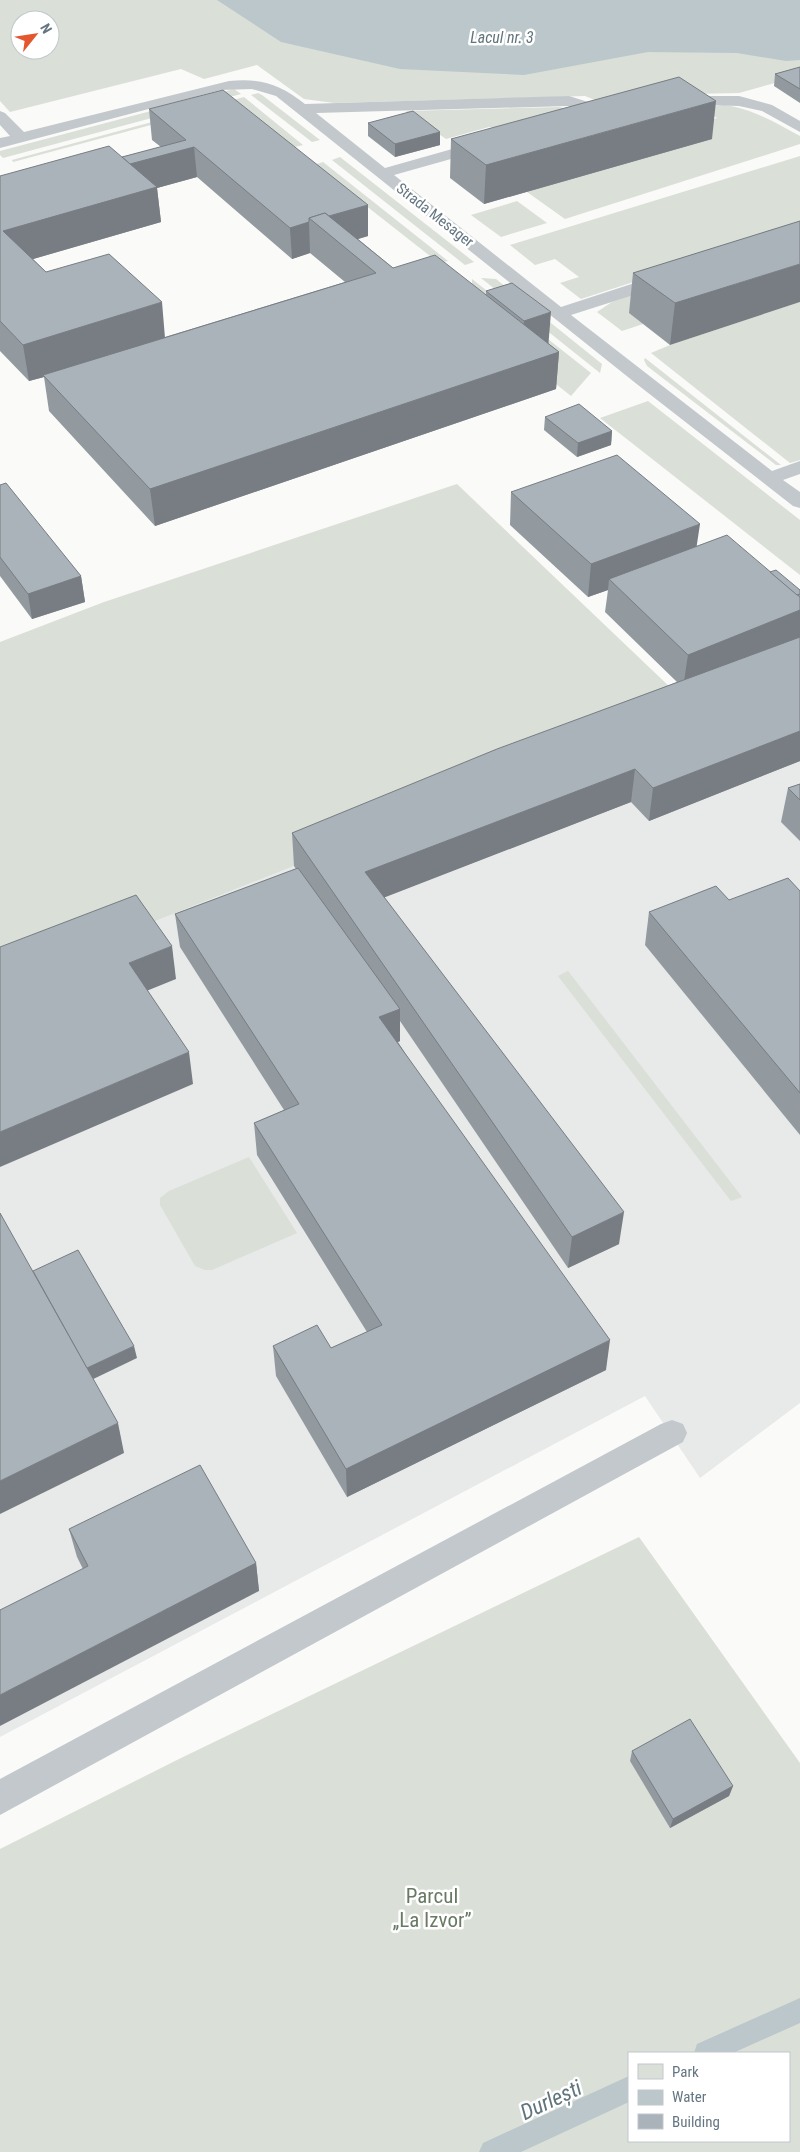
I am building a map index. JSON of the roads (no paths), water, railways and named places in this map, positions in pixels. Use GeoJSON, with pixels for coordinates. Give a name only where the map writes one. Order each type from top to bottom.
{"type":"FeatureCollection","features":[{"type":"Feature","properties":{"kind":"lane","name":"Strada Mesager"},"geometry":{"type":"LineString","coordinates":[[0,143],[232,84],[253,84],[268,87],[281,93],[800,502]]}},
{"type":"Feature","properties":{"kind":"lane"},"geometry":{"type":"LineString","coordinates":[[301,109],[569,101],[600,111]]}},
{"type":"Feature","properties":{"kind":"lane"},"geometry":{"type":"LineString","coordinates":[[671,101],[739,101],[767,108],[800,126]]}},
{"type":"Feature","properties":{"kind":"lane"},"geometry":{"type":"LineString","coordinates":[[572,119],[626,106]]}},
{"type":"Feature","properties":{"kind":"lane"},"geometry":{"type":"LineString","coordinates":[[0,116],[21,138]]}},
{"type":"Feature","properties":{"kind":"lane"},"geometry":{"type":"LineString","coordinates":[[383,173],[497,141]]}},
{"type":"Feature","properties":{"kind":"lane"},"geometry":{"type":"LineString","coordinates":[[559,313],[677,275]]}},
{"type":"Feature","properties":{"kind":"lane"},"geometry":{"type":"LineString","coordinates":[[769,478],[800,467]]}},
{"type":"Feature","properties":{"kind":"lane"},"geometry":{"type":"LineString","coordinates":[[0,1798],[672,1434]]}},
{"type":"Feature","properties":{"kind":"water","name":"Lacul nr. 3"},"geometry":{"type":"Polygon","coordinates":[[[217,0],[800,0],[800,60],[786,61],[737,53],[648,52],[524,75],[400,69],[281,42],[217,0]]]}},
{"type":"Feature","properties":{"kind":"waterway","name":"Durlești"},"geometry":{"type":"LineString","coordinates":[[708,2052],[800,2010]]}},
{"type":"Feature","properties":{"kind":"waterway","name":"Durlești"},"geometry":{"type":"LineString","coordinates":[[492,2152],[628,2089]]}},
{"type":"Feature","properties":{"kind":"park label","name":"Parcul „La Izvor”"},"geometry":{"type":"Point","coordinates":[432,1908]}}]}
